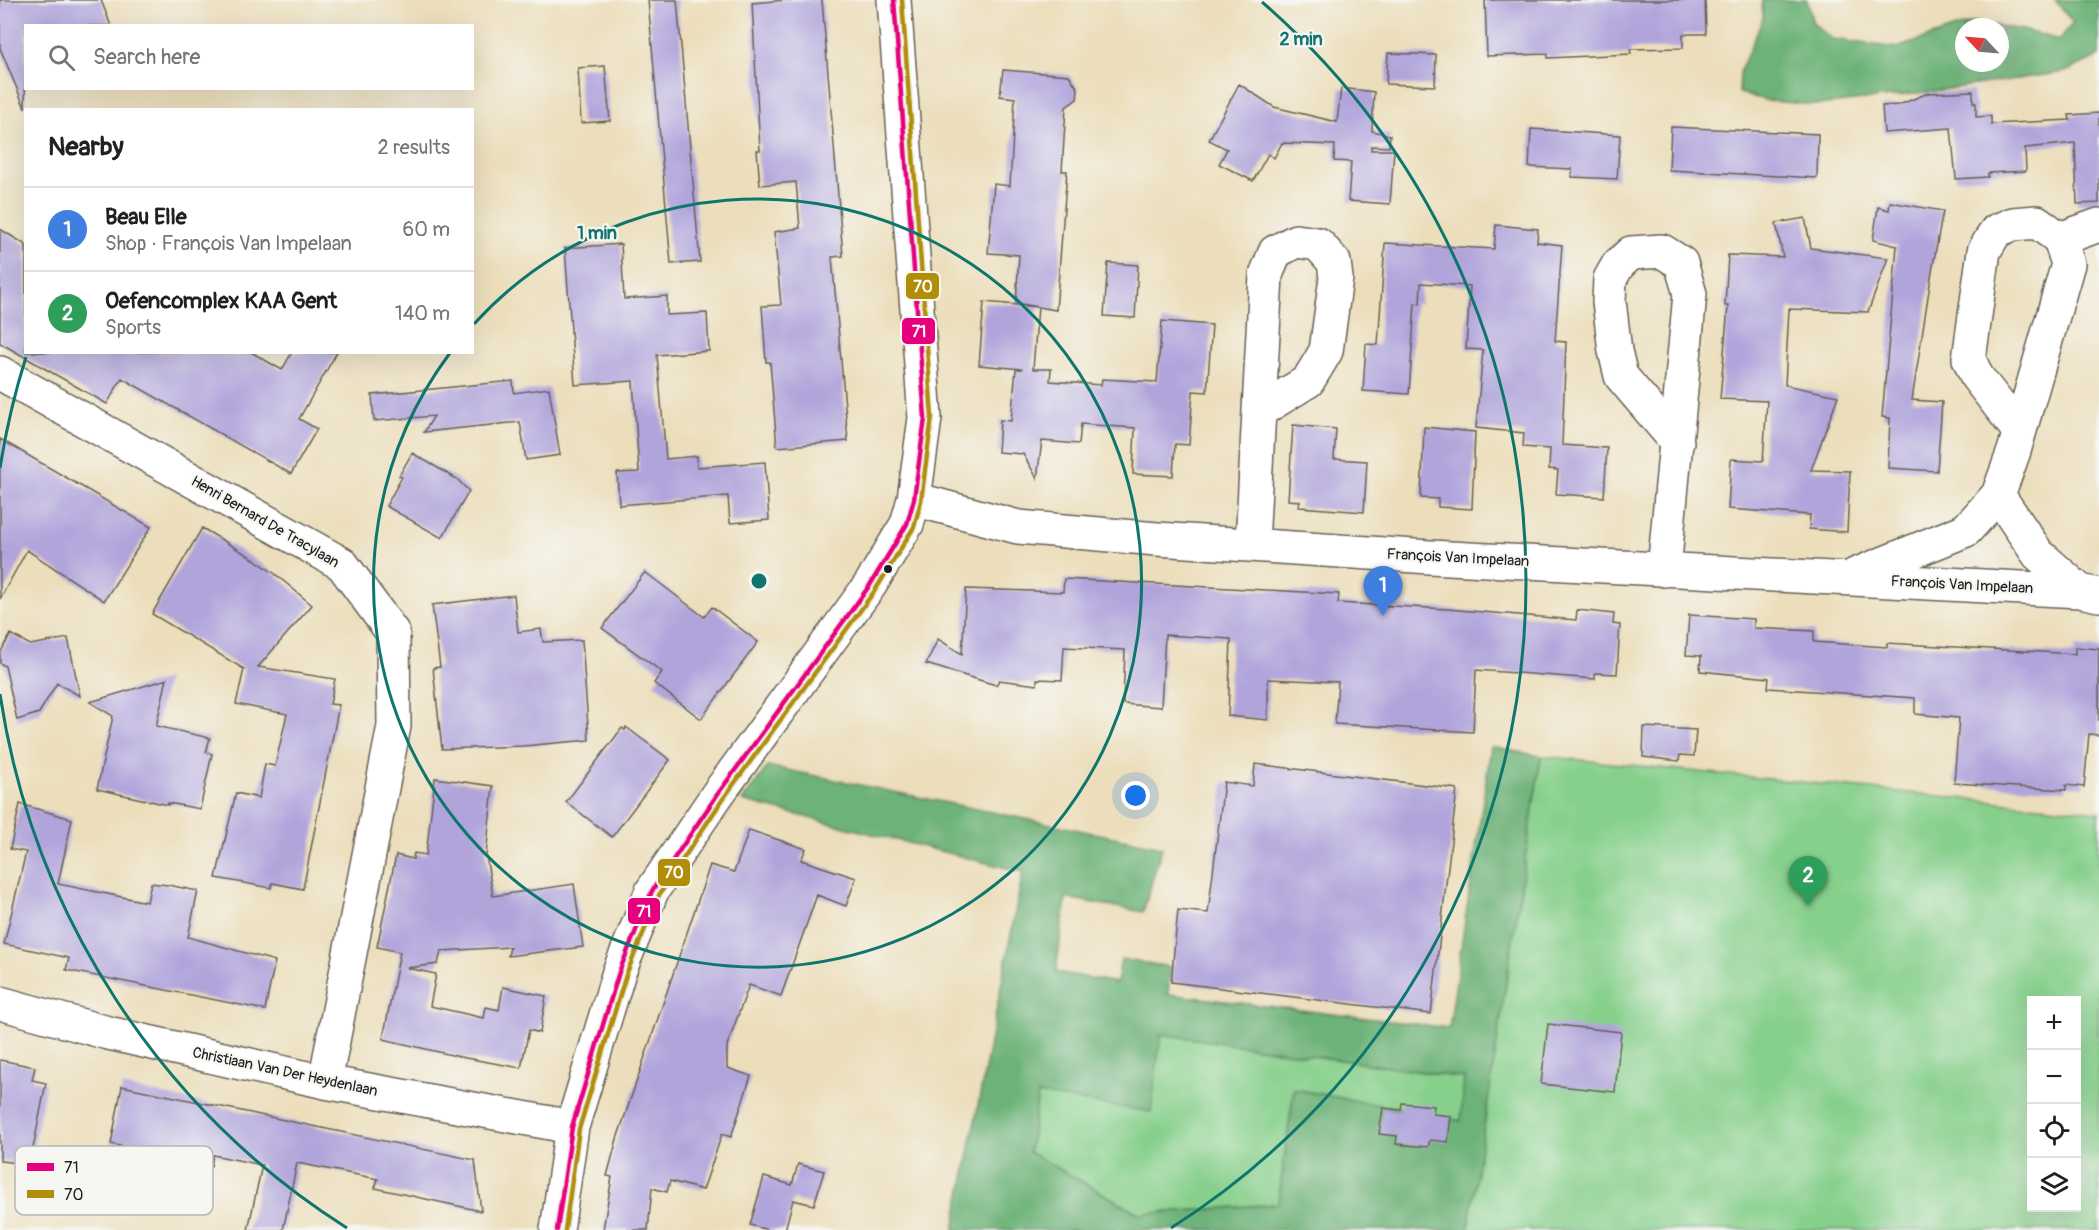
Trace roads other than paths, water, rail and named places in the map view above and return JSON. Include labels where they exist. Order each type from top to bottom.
[{"type":"street","points":[[557,1230],[572,1127],[619,972],[652,891],[717,795],[870,585],[907,524],[914,499],[925,418],[894,0]]},
{"type":"street","points":[[2019,431],[1977,377],[1969,359],[1984,251],[1996,231],[2013,224],[2037,222],[2060,239],[2099,225]]},
{"type":"street","name":"François Van Impelaan","points":[[1845,579],[1966,530],[1998,495],[2019,431],[2067,264],[2060,239]]},
{"type":"street","points":[[1664,570],[1677,442],[1690,294],[1681,262],[1662,251],[1631,253],[1618,265],[1610,279],[1609,301],[1615,351],[1621,376],[1677,442]]},
{"type":"street","name":"Henri Bernard De Tracylaan","points":[[0,374],[342,564],[393,633],[394,726],[325,1082]]},
{"type":"street","points":[[1252,545],[1261,410]]},
{"type":"street","name":"François Van Impelaan","points":[[1998,495],[2038,554],[2089,593]]},
{"type":"street","name":"François Van Impelaan","points":[[914,499],[1018,527],[1252,545],[2089,593]]},
{"type":"street","name":"Christiaan Van Der Heydenlaan","points":[[0,1003],[108,1034],[325,1082],[572,1127]]},
{"type":"place","name":"Beau Elle","points":[[1383,616]]},
{"type":"place","name":"Oefencomplex KAA Gent","points":[[1808,906]]}]
